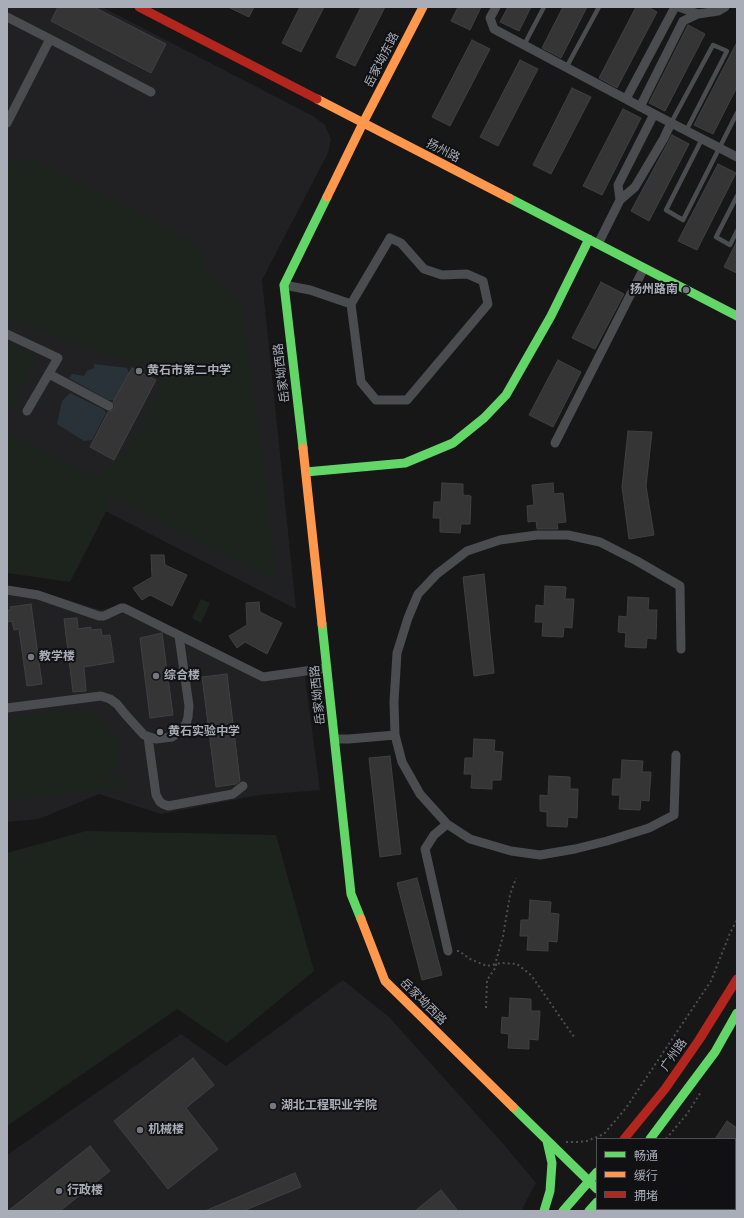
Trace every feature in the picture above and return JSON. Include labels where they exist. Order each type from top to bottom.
[{"type":"main road","name":"扬州路","points":[[139,7],[737,316]]},
{"type":"main road","name":"岳家坳东路","points":[[363,123],[421,8]]},
{"type":"main road","points":[[284,285],[363,123]]},
{"type":"main road","points":[[306,472],[405,464],[453,443],[484,418],[506,395],[551,316],[589,239]]},
{"type":"main road","name":"岳家坳西路","points":[[284,285],[306,472],[351,894],[385,981],[596,1188]]},
{"type":"main road","name":"广州路","points":[[625,1138],[665,1089],[699,1040],[737,980]]},
{"type":"main road","points":[[651,1138],[716,1052],[737,1013]]},
{"type":"main road","points":[[544,1211],[550,1191],[552,1163],[548,1141]]},
{"type":"main road","points":[[563,1211],[596,1173]]},
{"type":"main road","points":[[589,1211],[596,1203]]},
{"type":"street","points":[[496,7],[490,18],[494,29],[640,107],[737,156]]},
{"type":"street","points":[[626,99],[675,7]]},
{"type":"street","points":[[679,7],[698,14]]},
{"type":"street","points":[[640,107],[683,21],[698,14],[718,11],[725,7]]},
{"type":"street","points":[[7,17],[151,92]]},
{"type":"street","points":[[7,123],[50,40]]},
{"type":"street","points":[[620,200],[618,185],[654,114]]},
{"type":"street","points":[[598,244],[620,200],[635,187],[664,138],[671,123]]},
{"type":"street","points":[[390,238],[401,243],[424,269],[442,275],[467,274],[482,281],[488,304],[407,400],[376,400],[361,382],[351,304],[390,238]]},
{"type":"street","points":[[555,443],[644,268]]},
{"type":"street","points":[[284,285],[310,290],[351,304]]},
{"type":"street","points":[[7,334],[58,358],[27,411]]},
{"type":"street","points":[[49,374],[109,406]]},
{"type":"street","points":[[676,755],[674,815],[649,828],[575,849],[540,855],[511,851],[470,839],[447,824],[420,794],[402,762],[395,735],[394,702],[397,653],[408,618],[418,594],[437,574],[467,551],[500,540],[537,535],[568,535],[600,542],[638,561],[680,586],[681,649]]},
{"type":"street","points":[[7,590],[38,595],[99,616],[104,616],[124,608],[264,677],[327,668]]},
{"type":"street","points":[[7,708],[101,696],[110,699],[117,704],[144,735],[156,739],[172,737],[180,732],[186,724],[188,717],[188,706],[179,636]]},
{"type":"street","points":[[334,739],[395,735]]},
{"type":"street","points":[[148,737],[156,795],[163,804],[168,806],[232,794],[243,786]]},
{"type":"street","points":[[447,824],[434,835],[424,849],[448,951]]},
{"type":"lane","points":[[524,45],[544,7]]},
{"type":"lane","points":[[566,68],[599,7]]},
{"type":"lane","points":[[671,123],[713,45],[727,51],[686,131]]},
{"type":"lane","points":[[702,139],[666,210],[683,220],[737,113]]},
{"type":"lane","points":[[737,196],[716,237],[730,245],[737,231]]},
{"type":"path","points":[[486,1008],[487,980],[496,967],[510,895],[516,878]]},
{"type":"path","points":[[548,1141],[587,1141],[604,1134],[626,1108],[711,981],[730,932],[737,920]]},
{"type":"path","points":[[448,951],[459,951],[470,959],[487,966],[496,964],[517,964],[531,975],[574,1037]]},
{"type":"shaded area","name":"黄石市第二中学","points":[[7,7],[102,7],[313,116],[325,125],[331,139],[328,153],[262,280],[296,609],[7,462]]},
{"type":"shaded area","points":[[27,156],[155,220],[198,245],[210,274],[241,302],[266,485],[276,582],[113,498],[70,582],[7,573],[7,434],[99,478],[125,452],[163,380],[128,362],[87,349],[7,319],[7,165]]},
{"type":"shaded area","points":[[7,342],[37,356],[13,409],[7,407]]},
{"type":"shaded area","points":[[94,364],[127,368],[130,375],[117,400],[108,400],[69,378],[72,374],[84,376],[87,371],[94,368]]},
{"type":"shaded area","points":[[70,393],[103,409],[106,413],[92,440],[84,441],[57,424],[62,401]]},
{"type":"shaded area","name":"黄石实验中学","points":[[7,586],[36,590],[101,610],[122,605],[263,673],[304,669],[320,790],[259,795],[161,814],[99,794],[39,819],[7,822]]},
{"type":"shaded area","points":[[201,599],[210,603],[201,623],[192,618]]},
{"type":"shaded area","points":[[83,709],[103,718],[119,743],[116,771],[105,779],[125,779],[126,788],[7,800],[7,719],[13,716]]},
{"type":"shaded area","points":[[86,831],[276,835],[314,971],[227,1043],[177,1009],[7,1126],[7,853]]},
{"type":"shaded area","name":"湖北工程职业学院","points":[[343,980],[389,1017],[505,1146],[536,1183],[521,1211],[7,1211],[7,1155],[181,1034],[226,1066]]},
{"type":"building","points":[[58,7],[94,7],[166,44],[151,73],[51,21]]},
{"type":"building","points":[[228,7],[254,7],[249,17]]},
{"type":"building","points":[[300,7],[324,7],[301,52],[282,43]]},
{"type":"building","points":[[361,7],[385,7],[355,66],[336,57]]},
{"type":"building","points":[[458,7],[481,7],[470,30],[451,21]]},
{"type":"building","points":[[508,7],[531,7],[519,31],[500,22]]},
{"type":"building","points":[[563,7],[587,7],[561,58],[542,48]]},
{"type":"building","points":[[636,7],[648,7],[657,12],[617,88],[599,78]]},
{"type":"building","points":[[688,25],[705,34],[665,111],[649,103]]},
{"type":"building","points":[[472,40],[490,49],[450,126],[432,117]]},
{"type":"building","points":[[737,42],[737,87],[713,134],[694,125]]},
{"type":"building","points":[[520,60],[538,69],[498,146],[480,137]]},
{"type":"building","points":[[572,88],[591,97],[551,174],[533,165]]},
{"type":"building","points":[[623,109],[641,118],[602,195],[583,186]]},
{"type":"building","points":[[672,135],[689,144],[649,221],[631,211]]},
{"type":"building","points":[[718,164],[736,173],[697,250],[678,241]]},
{"type":"building","points":[[737,241],[737,273],[724,267]]},
{"type":"building","points":[[601,282],[624,294],[595,349],[572,338]]},
{"type":"building","points":[[558,360],[581,372],[553,427],[529,415]]},
{"type":"building","points":[[132,368],[156,380],[114,460],[90,447],[108,412],[114,409],[115,405],[113,402]]},
{"type":"building","points":[[628,431],[652,432],[646,486],[654,535],[629,539],[622,487]]},
{"type":"building","points":[[442,483],[463,484],[463,495],[471,496],[470,524],[461,524],[460,533],[440,532],[440,518],[433,518],[434,502],[441,502]]},
{"type":"building","points":[[553,483],[554,494],[563,493],[566,522],[557,523],[558,529],[537,529],[536,521],[528,522],[527,506],[534,505],[532,485]]},
{"type":"building","points":[[151,555],[164,555],[165,565],[187,575],[172,606],[150,595],[142,600],[133,588],[152,577]]},
{"type":"building","points":[[484,574],[494,673],[474,676],[463,577]]},
{"type":"building","points":[[545,586],[566,587],[565,599],[574,599],[572,628],[564,627],[563,637],[542,636],[543,622],[535,622],[536,605],[544,606]]},
{"type":"building","points":[[628,597],[649,598],[648,610],[657,610],[656,639],[647,638],[646,648],[625,647],[626,633],[618,632],[619,616],[627,617]]},
{"type":"building","points":[[259,602],[260,612],[282,623],[267,654],[245,642],[237,648],[229,636],[247,625],[246,603]]},
{"type":"building","name":"教学楼","points":[[31,604],[42,684],[27,686],[19,629],[14,630],[12,621],[7,622],[7,610],[11,610],[10,607]]},
{"type":"building","points":[[77,618],[78,629],[91,627],[91,630],[101,629],[102,636],[110,635],[114,662],[84,667],[86,691],[73,692],[64,619]]},
{"type":"building","name":"综合楼","points":[[162,633],[173,715],[150,718],[140,638]]},
{"type":"building","points":[[227,674],[240,781],[236,784],[216,787],[202,677]]},
{"type":"building","points":[[474,739],[495,740],[494,751],[503,752],[501,780],[492,780],[492,789],[471,788],[472,774],[464,774],[465,758],[473,758]]},
{"type":"building","points":[[390,756],[401,854],[380,857],[369,758]]},
{"type":"building","points":[[622,760],[643,761],[642,772],[651,772],[649,801],[641,800],[640,810],[619,809],[620,795],[612,795],[613,779],[621,779]]},
{"type":"building","points":[[549,776],[570,777],[570,789],[578,789],[577,818],[568,817],[567,827],[547,826],[547,812],[540,811],[540,795],[548,796]]},
{"type":"building","points":[[417,878],[442,975],[422,980],[397,883]]},
{"type":"building","points":[[530,900],[551,902],[550,913],[559,914],[557,942],[548,941],[548,951],[527,950],[528,936],[520,936],[521,920],[529,920]]},
{"type":"building","points":[[510,998],[531,999],[531,1011],[540,1011],[538,1040],[529,1039],[529,1049],[508,1048],[509,1034],[501,1033],[502,1017],[509,1018]]},
{"type":"building","name":"机械楼","points":[[193,1058],[214,1085],[186,1108],[218,1149],[168,1189],[114,1121]]},
{"type":"building","points":[[727,1121],[737,1128],[737,1139],[716,1138]]},
{"type":"building","name":"行政楼","points":[[90,1146],[110,1171],[60,1211],[8,1211]]},
{"type":"building","points":[[295,1173],[301,1187],[243,1211],[205,1211]]},
{"type":"building","points":[[441,1190],[458,1211],[415,1211]]},
{"type":"traffic: fast","points":[[303,448],[284,285],[327,197]]},
{"type":"traffic: fast","points":[[509,198],[737,316]]},
{"type":"traffic: fast","points":[[306,472],[405,463],[453,443],[484,418],[506,395],[551,316],[589,239]]},
{"type":"traffic: fast","points":[[322,624],[351,894],[361,919]]},
{"type":"traffic: fast","points":[[651,1138],[715,1052],[737,1013]]},
{"type":"traffic: fast","points":[[513,1107],[596,1188]]},
{"type":"traffic: fast","points":[[544,1211],[550,1191],[552,1163],[547,1141]]},
{"type":"traffic: fast","points":[[563,1211],[596,1173]]},
{"type":"traffic: fast","points":[[589,1211],[596,1203]]},
{"type":"traffic: slow","points":[[327,197],[363,123],[423,7]]},
{"type":"traffic: slow","points":[[317,99],[509,198]]},
{"type":"traffic: slow","points":[[303,448],[322,624]]},
{"type":"traffic: slow","points":[[361,919],[385,981],[513,1107]]},
{"type":"traffic: jam","points":[[139,7],[317,99]]},
{"type":"traffic: jam","points":[[625,1138],[665,1089],[699,1040],[737,979]]},
{"type":"place","name":"扬州路南","points":[[686,290]]},
{"type":"place","name":"黄石市第二中学","points":[[139,371]]},
{"type":"place","name":"教学楼","points":[[31,657]]},
{"type":"place","name":"综合楼","points":[[156,676]]},
{"type":"place","name":"黄石实验中学","points":[[160,732]]},
{"type":"place","name":"湖北工程职业学院","points":[[273,1106]]},
{"type":"place","name":"机械楼","points":[[140,1130]]},
{"type":"place","name":"行政楼","points":[[59,1191]]}]
